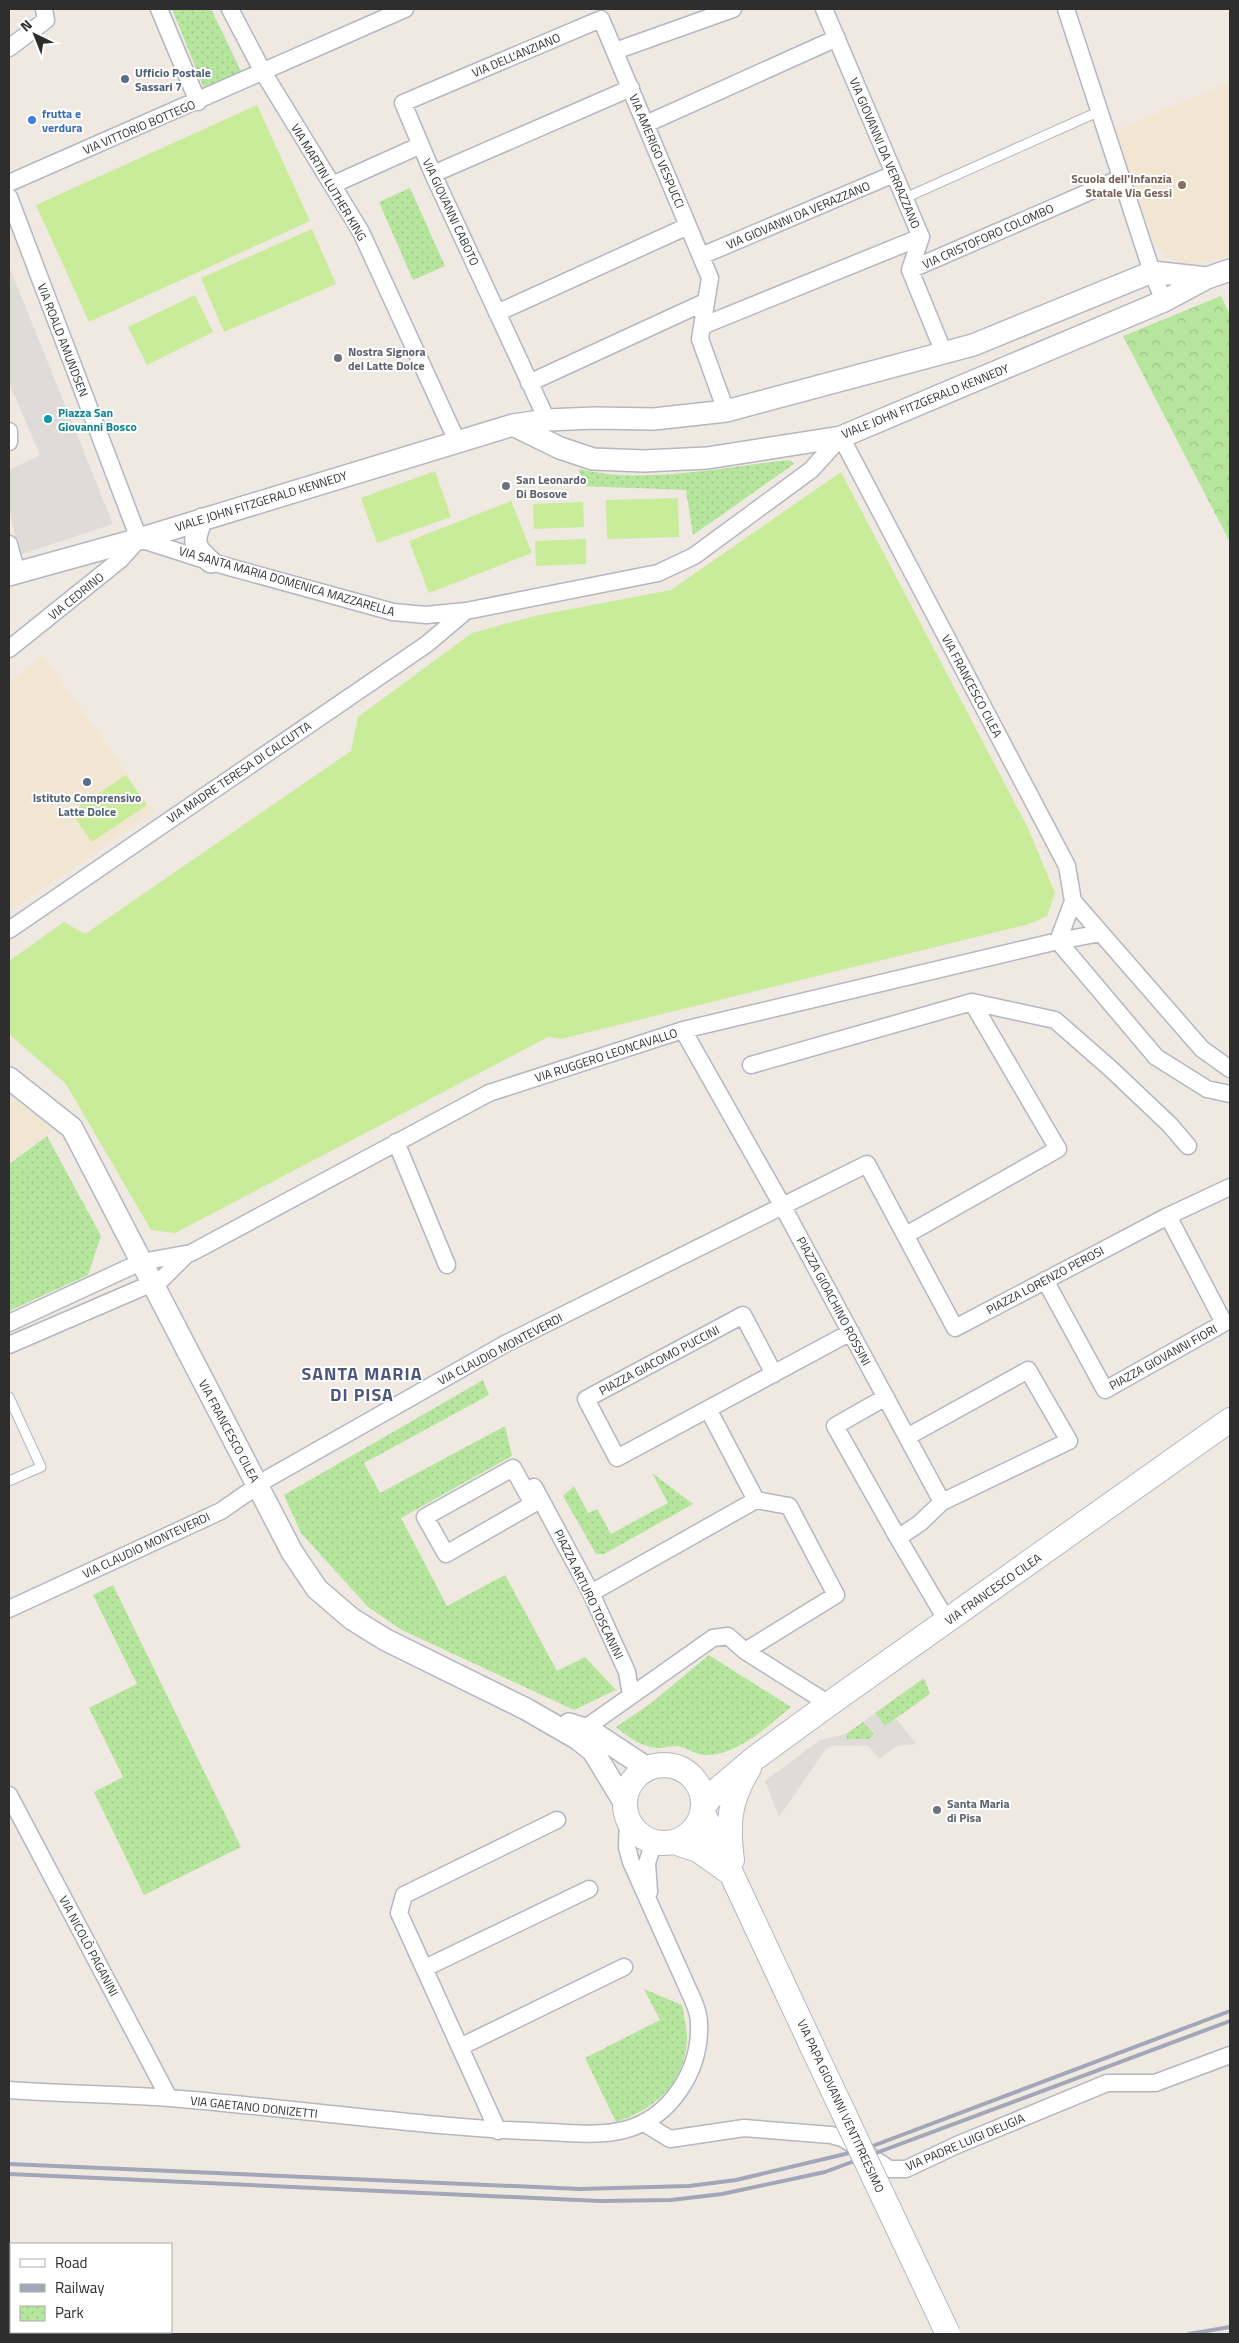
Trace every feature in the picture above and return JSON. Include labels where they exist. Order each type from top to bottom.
[{"type":"main road","name":"VIA FRANCESCO CILEA","points":[[703,1810],[716,1790],[755,1758],[1230,1420]]},
{"type":"main road","name":"VIA FRANCESCO CILEA","points":[[691,1775],[710,1774],[755,1758]]},
{"type":"main road","points":[[734,1877],[728,1829],[732,1804],[739,1784],[755,1758]]},
{"type":"main road","points":[[658,1764],[670,1765],[691,1775],[698,1784],[703,1795],[703,1810],[697,1826],[687,1836],[664,1842],[638,1834],[626,1811],[631,1782],[648,1768],[658,1764]]},
{"type":"main road","name":"VIA PAPA GIOVANNI VENTITREESIMO","points":[[703,1810],[948,2334]]},
{"type":"main road","name":"VIA PAPA GIOVANNI VENTITREESIMO","points":[[664,1842],[698,1850],[716,1861],[734,1877]]},
{"type":"street","points":[[9,48],[46,20],[44,9]]},
{"type":"street","points":[[159,9],[198,102]]},
{"type":"street","name":"VIA MARTIN LUTHER KING","points":[[230,9],[263,72],[361,232],[457,441]]},
{"type":"street","name":"VIA VITTORIO BOTTEGO","points":[[9,183],[198,102],[405,9]]},
{"type":"street","points":[[615,51],[733,9]]},
{"type":"street","name":"VIA GIOVANNI DA VERRAZZANO","points":[[824,9],[921,237],[910,270]]},
{"type":"street","points":[[1066,9],[1152,272],[1164,301]]},
{"type":"street","name":"VIA DELL'ANZIANO","points":[[421,145],[403,104],[601,19],[631,88]]},
{"type":"street","points":[[646,124],[837,38]]},
{"type":"street","name":"VIA AMERIGO VESPUCCI","points":[[433,174],[631,88],[710,278],[700,339],[726,411]]},
{"type":"street","name":"VIA GIOVANNI CABOTO","points":[[332,185],[421,145],[547,420]]},
{"type":"street","name":"VIA GIOVANNI DA VERAZZANO","points":[[701,256],[894,174]]},
{"type":"street","name":"VIA CRISTOFORO COLOMBO","points":[[910,270],[1121,178]]},
{"type":"street","name":"VIA ROALD AMUNDSEN","points":[[9,197],[139,539]]},
{"type":"street","points":[[497,313],[688,226]]},
{"type":"street","points":[[702,326],[921,237]]},
{"type":"street","points":[[910,270],[944,353]]},
{"type":"street","name":"VIALE JOHN FITZGERALD KENNEDY","points":[[513,425],[560,448],[593,459],[644,461],[707,458],[841,437],[1164,301],[1207,278],[1230,270]]},
{"type":"street","name":"VIALE JOHN FITZGERALD KENNEDY","points":[[13,574],[139,539],[513,425],[547,420],[595,418],[654,419],[726,411],[973,345],[1152,272],[1207,278]]},
{"type":"street","points":[[529,383],[705,302]]},
{"type":"street","points":[[593,459],[581,447],[578,439],[579,431],[584,424],[595,418]]},
{"type":"street","points":[[547,420],[560,448]]},
{"type":"street","points":[[9,432],[9,442]]},
{"type":"street","name":"VIA SANTA MARIA DOMENICA MAZZARELLA","points":[[139,539],[211,562],[393,612],[426,615],[466,611],[658,573],[676,565],[694,556],[810,470],[841,437]]},
{"type":"street","name":"VIA FRANCESCO CILEA","points":[[841,437],[1067,866],[1073,901]]},
{"type":"street","points":[[202,519],[195,536],[195,544],[199,552],[211,562]]},
{"type":"street","name":"VIA CEDRINO","points":[[10,643],[121,559],[139,539]]},
{"type":"street","points":[[9,544],[13,574]]},
{"type":"street","name":"VIA MADRE TERESA DI CALCUTTA","points":[[9,930],[426,644],[466,611]]},
{"type":"street","points":[[1058,940],[1073,901],[1202,1048],[1230,1069]]},
{"type":"street","points":[[1058,940],[1101,933]]},
{"type":"street","points":[[1058,940],[1156,1057],[1207,1089],[1230,1094]]},
{"type":"street","name":"VIA RUGGERO LEONCAVALLO","points":[[157,1282],[186,1255],[490,1093],[683,1030],[1058,940]]},
{"type":"street","points":[[751,1065],[972,1002],[1055,1020],[1111,1069],[1170,1125],[1188,1146]]},
{"type":"street","points":[[906,1235],[1058,1149],[972,1002]]},
{"type":"street","points":[[683,1030],[782,1205]]},
{"type":"street","name":"VIA FRANCESCO CILEA","points":[[9,1078],[72,1128],[141,1262],[157,1282],[292,1552],[317,1588],[352,1619],[386,1640],[526,1709],[578,1739],[592,1750],[626,1811]]},
{"type":"street","points":[[396,1142],[447,1265]]},
{"type":"street","name":"PIAZZA LORENZO PEROSI","points":[[782,1205],[867,1164],[955,1328],[1168,1216],[1230,1187]]},
{"type":"street","name":"PIAZZA GIOACHINO ROSSINI","points":[[782,1205],[942,1502]]},
{"type":"street","name":"VIA CLAUDIO MONTEVERDI","points":[[9,1609],[220,1511],[257,1484],[505,1344],[782,1205]]},
{"type":"street","name":"PIAZZA GIOVANNI FIORI","points":[[1045,1280],[1105,1390],[1224,1323],[1168,1216]]},
{"type":"street","name":"VIA RUGGERO LEONCAVALLO","points":[[9,1324],[141,1262],[186,1255]]},
{"type":"street","points":[[9,1345],[157,1282]]},
{"type":"street","name":"PIAZZA GIACOMO PUCCINI","points":[[774,1374],[743,1315],[586,1399],[617,1458],[774,1374],[850,1332]]},
{"type":"street","points":[[898,1538],[920,1523],[942,1502],[1069,1441],[1028,1370],[907,1437]]},
{"type":"street","points":[[886,1397],[835,1426],[947,1621]]},
{"type":"street","points":[[708,1409],[756,1500]]},
{"type":"street","name":"PIAZZA ARTURO TOSCANINI","points":[[513,1468],[522,1484],[534,1504],[446,1554],[425,1517],[513,1468]]},
{"type":"street","name":"PIAZZA ARTURO TOSCANINI","points":[[522,1484],[530,1480],[591,1593],[627,1672],[631,1695]]},
{"type":"street","points":[[591,1593],[756,1500],[789,1506],[836,1595],[744,1651]]},
{"type":"street","points":[[584,1729],[713,1638],[728,1636],[744,1651],[829,1704]]},
{"type":"street","name":"VIA FRANCESCO CILEA","points":[[526,1709],[591,1731],[648,1768]]},
{"type":"street","name":"VIA NICOLÒ PAGANINI","points":[[9,1795],[169,2098]]},
{"type":"street","name":"VIA GAETANO DONIZETTI","points":[[9,2090],[169,2098],[498,2131],[594,2134],[623,2130],[644,2123],[668,2104],[687,2078],[695,2060],[699,2042],[699,2020],[691,1994],[631,1862],[627,1847],[626,1811]]},
{"type":"street","points":[[498,2131],[399,1913],[404,1895],[557,1820]]},
{"type":"street","name":"VIA GAETANO DONIZETTI","points":[[649,1901],[647,1863],[664,1842]]},
{"type":"street","points":[[425,1968],[589,1889]]},
{"type":"street","points":[[460,2047],[624,1967]]},
{"type":"street","name":"VIA PADRE LUIGI DELIGIA","points":[[644,2123],[670,2139],[744,2128],[831,2135],[842,2138],[890,2170],[899,2170],[906,2169],[957,2145],[1106,2083],[1155,2083],[1230,2055]]},
{"type":"lane","points":[[905,198],[1100,111]]},
{"type":"lane","points":[[9,1397],[41,1467],[9,1480]]},
{"type":"shaded area","name":"Scuola dell'Infanzia Statale Via Gessi","points":[[1230,82],[1230,258],[1182,265],[1165,255],[1153,239],[1115,131]]},
{"type":"shaded area","name":"Piazza San Giovanni Bosco","points":[[9,266],[113,524],[19,555],[9,508],[9,470],[40,455],[9,383]]},
{"type":"shaded area","points":[[43,656],[154,812],[9,912],[9,682]]},
{"type":"shaded area","points":[[9,1095],[54,1129],[9,1163]]},
{"type":"shaded area","points":[[875,1713],[885,1726],[896,1718],[916,1744],[897,1746],[879,1759],[869,1746],[835,1745],[826,1749],[779,1817],[765,1781],[820,1740],[846,1734],[847,1739],[870,1739],[874,1734],[863,1722]]},
{"type":"green space","points":[[172,9],[211,9],[241,71],[204,88]]},
{"type":"green space","points":[[257,105],[310,221],[89,322],[36,205]]},
{"type":"green space","points":[[410,188],[445,266],[413,280],[379,202]]},
{"type":"green space","points":[[312,229],[336,284],[224,332],[201,278]]},
{"type":"green space","points":[[195,295],[213,332],[147,365],[128,327]]},
{"type":"green space","points":[[1221,296],[1230,315],[1230,542],[1123,336]]},
{"type":"green space","points":[[790,460],[794,464],[693,535],[686,490],[581,486],[579,469],[630,475],[657,475]]},
{"type":"green space","points":[[435,471],[451,517],[377,543],[361,498]]},
{"type":"green space","points":[[841,472],[1028,828],[1055,893],[1047,916],[1029,924],[561,1039],[548,1037],[175,1233],[151,1230],[66,1084],[9,1034],[9,961],[64,922],[85,934],[351,751],[358,717],[472,633],[534,616],[671,590]]},
{"type":"green space","points":[[678,498],[679,537],[607,539],[606,500]]},
{"type":"green space","points":[[511,501],[532,553],[429,593],[409,541]]},
{"type":"green space","points":[[583,502],[584,527],[534,529],[533,504]]},
{"type":"green space","points":[[586,539],[586,564],[536,566],[535,541]]},
{"type":"green space","points":[[126,775],[147,805],[92,842],[71,812]]},
{"type":"green space","points":[[47,1136],[101,1236],[88,1275],[9,1311],[9,1164]]},
{"type":"green space","points":[[483,1380],[489,1395],[364,1463],[380,1493],[505,1426],[512,1456],[401,1518],[447,1606],[505,1575],[557,1671],[585,1657],[616,1690],[574,1710],[402,1630],[368,1607],[301,1533],[284,1495]]},
{"type":"green space","points":[[652,1473],[693,1504],[604,1554],[596,1554],[563,1496],[574,1486],[588,1513],[597,1509],[611,1534],[668,1503]]},
{"type":"green space","points":[[113,1585],[241,1847],[144,1895],[94,1792],[123,1777],[89,1708],[137,1684],[93,1595]]},
{"type":"green space","points":[[709,1655],[791,1707],[762,1731],[740,1745],[729,1751],[717,1754],[701,1755],[680,1746],[648,1747],[616,1727],[650,1704]]},
{"type":"green space","points":[[924,1678],[930,1694],[885,1726],[875,1713]]},
{"type":"green space","points":[[863,1722],[874,1734],[870,1739],[847,1739],[846,1734]]},
{"type":"green space","points":[[644,1989],[682,2005],[687,2036],[685,2055],[674,2082],[665,2093],[643,2110],[616,2122],[585,2058],[660,2020]]},
{"type":"railway","points":[[9,2164],[580,2189],[689,2186],[736,2180],[862,2150],[1230,2011]]},
{"type":"railway","points":[[9,2174],[600,2201],[671,2200],[722,2194],[825,2172],[1230,2021]]},
{"type":"railway","points":[[1189,2334],[1230,2327]]},
{"type":"place","name":"Ufficio Postale Sassari 7","points":[[125,79]]},
{"type":"place","name":"frutta e verdura","points":[[32,120]]},
{"type":"place","name":"Scuola dell'Infanzia Statale Via Gessi","points":[[1182,185]]},
{"type":"place","name":"Nostra Signora del Latte Dolce","points":[[338,358]]},
{"type":"place","name":"Piazza San Giovanni Bosco","points":[[48,419]]},
{"type":"place","name":"San Leonardo Di Bosove","points":[[506,486]]},
{"type":"place","name":"Istituto Comprensivo Latte Dolce","points":[[87,782]]},
{"type":"place","name":"Santa Maria di Pisa","points":[[937,1810]]},
{"type":"district","name":"SANTA MARIA DI PISA","points":[[362,1384]]}]
